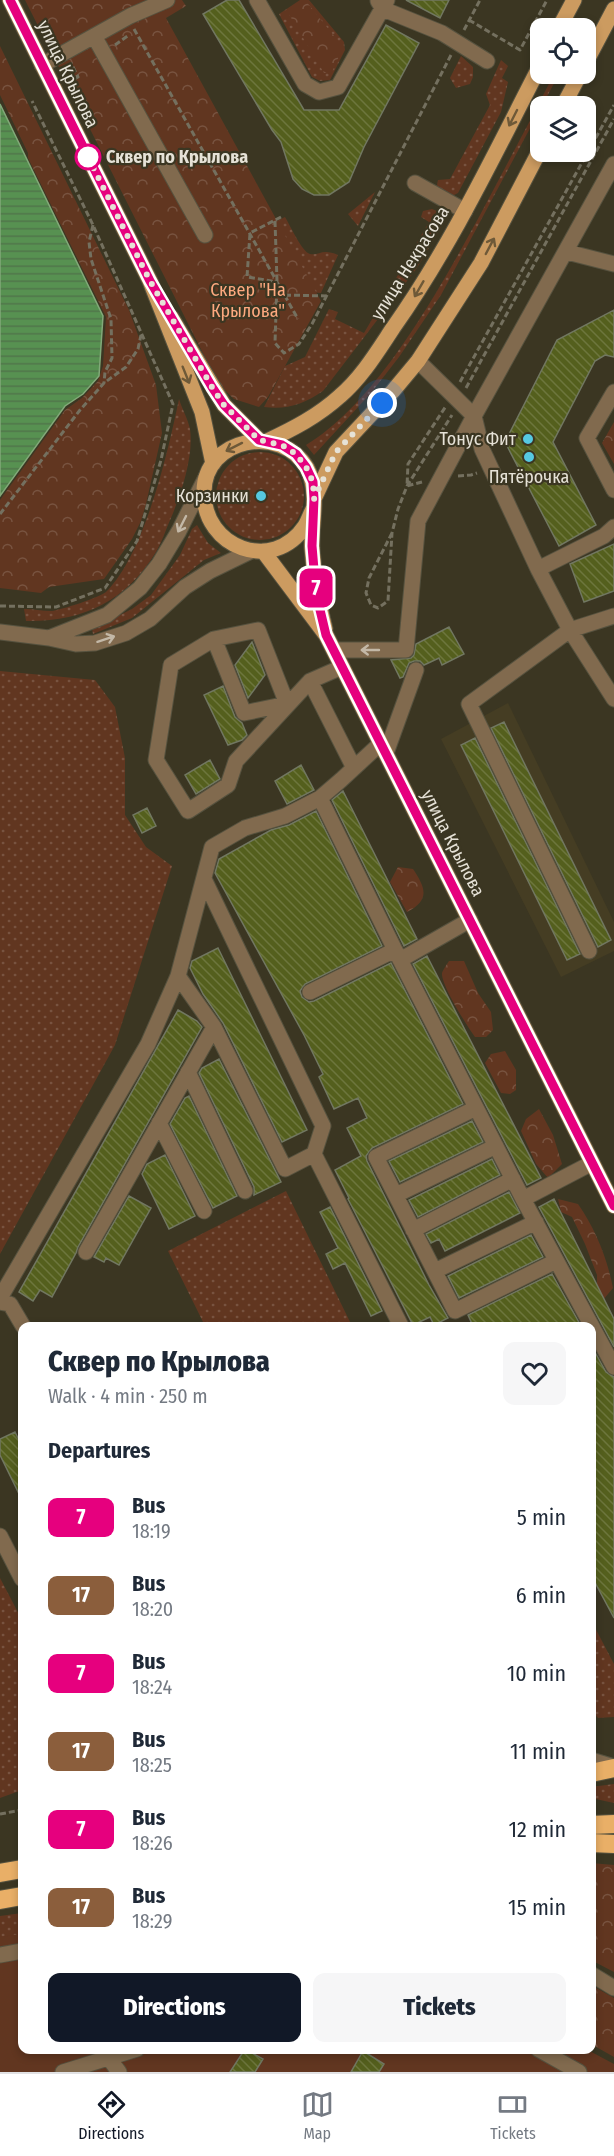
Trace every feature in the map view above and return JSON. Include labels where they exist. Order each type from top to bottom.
[{"type":"highway","points":[[596,1772],[614,1768]]},
{"type":"highway","points":[[596,1825],[614,1824]]},
{"type":"highway","points":[[596,1843],[614,1844]]},
{"type":"highway","points":[[0,1873],[18,1870]]},
{"type":"highway","points":[[0,1900],[18,1897]]},
{"type":"main road","name":"улица Крылова","points":[[10,0],[150,281],[202,412],[211,468],[203,489],[204,506],[210,522],[220,536],[234,546],[257,551],[326,635],[592,1163]]},
{"type":"main road","points":[[565,18],[574,0]]},
{"type":"main road","points":[[596,43],[614,9]]},
{"type":"main road","name":"улица Некрасова","points":[[263,440],[295,428],[318,414],[361,375],[412,301],[465,211],[531,84]]},
{"type":"main road","points":[[257,551],[280,547],[294,538],[306,525],[336,452],[418,361],[481,263],[534,162]]},
{"type":"main road","points":[[150,281],[224,405],[263,440]]},
{"type":"main road","points":[[211,468],[225,451],[241,443],[263,440],[282,445],[296,454],[306,467],[313,482],[312,546],[316,593],[326,635]]},
{"type":"main road","points":[[592,1163],[614,1200]]},
{"type":"main road","points":[[592,1163],[614,1206]]},
{"type":"street","points":[[42,65],[130,16],[167,0]]},
{"type":"street","points":[[257,0],[305,84],[319,92],[338,87],[382,3],[442,33],[487,61]]},
{"type":"street","points":[[94,36],[205,236]]},
{"type":"street","points":[[334,650],[406,650],[418,521],[614,164]]},
{"type":"street","points":[[415,183],[465,211]]},
{"type":"street","points":[[567,252],[614,264]]},
{"type":"street","points":[[418,361],[474,416],[482,449],[538,569],[570,630],[614,699]]},
{"type":"street","points":[[614,392],[587,438],[614,490]]},
{"type":"street","points":[[49,638],[107,615],[140,588],[159,564],[179,531],[211,468]]},
{"type":"street","points":[[538,569],[604,536],[614,527]]},
{"type":"street","points":[[0,632],[76,644],[95,643],[126,633],[150,619],[185,587],[210,571],[257,551]]},
{"type":"street","points":[[590,951],[469,705],[570,630],[614,616]]},
{"type":"street","points":[[287,704],[258,630],[214,639],[171,665],[156,760],[188,811],[228,785],[236,761],[310,681],[342,667]]},
{"type":"street","points":[[214,639],[243,713],[287,704]]},
{"type":"street","points":[[0,1298],[148,1044],[178,976],[212,847],[244,828],[285,816],[320,798],[354,768],[383,748],[416,670]]},
{"type":"street","points":[[310,681],[354,768]]},
{"type":"street","points":[[320,798],[476,1108],[589,1322]]},
{"type":"street","points":[[204,879],[323,1126],[314,1154],[399,1322]]},
{"type":"street","points":[[310,992],[398,955],[470,920]]},
{"type":"street","points":[[178,976],[214,1028],[285,1169],[314,1154]]},
{"type":"street","points":[[86,1252],[214,1028]]},
{"type":"street","points":[[188,1072],[245,1191]]},
{"type":"street","points":[[476,1108],[376,1157],[455,1311],[556,1261]]},
{"type":"street","points":[[159,1123],[204,1211]]},
{"type":"street","points":[[396,1195],[496,1146]]},
{"type":"street","points":[[523,1199],[592,1163]]},
{"type":"street","points":[[414,1230],[513,1179]]},
{"type":"street","points":[[435,1271],[536,1222]]},
{"type":"street","points":[[0,1302],[10,1304],[21,1322]]},
{"type":"street","points":[[596,1334],[614,1367]]},
{"type":"street","points":[[0,1536],[18,1571]]},
{"type":"street","points":[[596,1762],[614,1768]]},
{"type":"street","points":[[0,1955],[18,1952]]},
{"type":"street","points":[[596,1977],[614,1988]]},
{"type":"street","points":[[63,2072],[118,2054]]},
{"type":"street","points":[[547,2054],[579,2072]]},
{"type":"street","points":[[108,2057],[119,2072]]},
{"type":"path","points":[[274,220],[278,282],[275,344],[284,353],[299,344],[327,296],[480,0]]},
{"type":"path","points":[[469,20],[520,50],[548,0]]},
{"type":"path","points":[[130,16],[135,31],[298,319]]},
{"type":"path","points":[[0,606],[56,607],[105,588],[137,541],[161,460],[173,404],[93,225],[32,101]]},
{"type":"path","points":[[392,533],[388,601],[378,608],[371,605],[366,593],[369,578],[392,533],[406,486],[408,464],[436,418],[456,399],[614,105]]},
{"type":"path","points":[[406,486],[614,119]]},
{"type":"path","points":[[250,233],[281,217]]},
{"type":"path","points":[[93,225],[89,242],[91,259],[111,319],[112,358],[105,372],[104,383]]},
{"type":"path","points":[[250,233],[247,277],[278,282]]},
{"type":"path","points":[[285,295],[327,296]]},
{"type":"path","points":[[0,514],[52,443],[104,383],[126,367],[138,349],[141,333]]},
{"type":"path","points":[[442,476],[471,475],[490,467]]},
{"type":"path","points":[[0,1814],[18,1811]]},
{"type":"shaded area","points":[[0,104],[103,316],[99,376],[83,394],[65,406],[0,496]]},
{"type":"shaded area","points":[[508,703],[614,922],[614,951],[561,977],[441,739]]},
{"type":"green space","name":"Сквер \"На Крылова\"","points":[[25,0],[182,0],[186,6],[166,18],[321,301],[268,397],[259,407],[234,399],[219,385]]},
{"type":"green space","points":[[300,0],[309,0],[344,42],[345,50],[330,80],[320,81],[312,77],[279,14]]},
{"type":"green space","points":[[303,0],[343,47],[332,72],[324,73],[287,11]]},
{"type":"green space","points":[[0,46],[129,310],[156,385],[162,433],[141,521],[132,539],[104,579],[49,587],[41,593],[0,588],[0,500],[65,410],[82,398],[98,381],[103,366],[106,317],[28,158],[28,153],[0,95]]},
{"type":"green space","points":[[461,56],[473,67],[473,77],[470,84],[456,88],[450,78]]},
{"type":"green space","points":[[501,60],[508,66],[502,78],[508,82],[501,112],[458,193],[448,198],[439,191],[438,180],[450,179],[490,105],[486,94]]},
{"type":"green space","points":[[549,84],[554,84],[547,96],[542,96]]},
{"type":"green space","points":[[530,120],[530,128],[441,295],[399,357],[371,393],[314,455],[306,445],[333,426],[382,373],[426,309],[480,215]]},
{"type":"green space","points":[[375,192],[358,226],[348,214]]},
{"type":"green space","points":[[432,209],[439,212],[442,220],[441,227],[417,268],[323,391],[295,405],[280,408],[264,407],[285,366],[305,357],[329,309],[338,312],[335,319],[364,333],[429,222],[421,217],[423,211]]},
{"type":"green space","points":[[285,217],[307,252],[313,254],[328,252],[338,255],[321,293],[291,291],[277,266],[277,221]]},
{"type":"green space","points":[[179,399],[190,429],[190,451],[179,498],[156,552],[131,584],[117,596],[101,605],[66,618],[26,621],[24,609],[52,611],[90,600],[104,594],[121,574],[144,527],[153,500]]},
{"type":"green space","points":[[614,422],[614,464],[602,443]]},
{"type":"green space","points":[[260,452],[277,456],[291,465],[300,479],[304,496],[300,513],[291,527],[277,536],[260,540],[243,536],[229,527],[220,513],[216,496],[220,479],[229,465],[243,456]]},
{"type":"green space","points":[[197,525],[208,543],[221,553],[204,560],[132,618],[93,634],[92,629],[132,609],[151,595],[180,555],[192,529]]},
{"type":"green space","points":[[0,671],[95,680],[115,707],[125,758],[125,815],[146,847],[172,866],[115,1045],[0,1254]]},
{"type":"green space","points":[[398,867],[413,869],[423,887],[424,893],[420,903],[407,912],[390,882]]},
{"type":"green space","points":[[449,961],[464,961],[478,993],[491,1012],[493,1030],[486,1037],[475,1037],[450,996],[442,973]]},
{"type":"green space","points":[[505,1051],[516,1070],[516,1090],[510,1094],[501,1093],[485,1063],[491,1054]]},
{"type":"green space","points":[[539,1109],[553,1135],[562,1164],[548,1178],[536,1164],[521,1131],[526,1119]]},
{"type":"green space","points":[[286,1191],[350,1322],[203,1322],[168,1251]]},
{"type":"green space","points":[[558,1199],[578,1204],[595,1234],[608,1266],[613,1288],[603,1300],[597,1288],[597,1275],[585,1244],[572,1217],[561,1212]]},
{"type":"green space","points":[[0,1578],[18,1612],[18,1791],[0,1798]]},
{"type":"green space","points":[[596,1630],[614,1664],[614,1717],[598,1718],[596,1716]]},
{"type":"green space","points":[[614,1784],[614,1803],[596,1799],[596,1786]]},
{"type":"green space","points":[[596,1863],[614,1865],[614,1972],[596,1963]]},
{"type":"green space","points":[[18,1914],[18,1941],[0,1944],[0,1916]]},
{"type":"green space","points":[[18,1935],[18,2054],[595,2054],[614,2064],[614,2072],[0,2072],[0,1937]]},
{"type":"green space","points":[[596,1988],[614,1998],[614,2057],[596,2047]]},
{"type":"building","points":[[227,0],[239,0],[304,110],[339,110],[386,25],[419,43],[364,147],[349,182],[329,195],[314,195],[302,189],[293,179],[281,142],[203,14]]},
{"type":"building","points":[[406,0],[449,0],[440,18]]},
{"type":"building","points":[[614,310],[614,357],[605,355],[595,361],[553,442],[596,525],[559,546],[505,442],[557,340]]},
{"type":"building","points":[[614,544],[614,591],[584,602],[570,564]]},
{"type":"building","points":[[449,627],[464,654],[442,665],[439,658],[424,665],[420,661],[414,661],[409,663],[403,677],[400,678],[391,660],[411,658],[414,655],[416,644]]},
{"type":"building","points":[[252,642],[265,675],[248,698],[235,665]]},
{"type":"building","points":[[223,686],[235,717],[242,723],[247,735],[242,740],[228,745],[204,695]]},
{"type":"building","points":[[504,722],[611,940],[598,947],[491,728]]},
{"type":"building","points":[[475,738],[580,954],[567,960],[461,745]]},
{"type":"building","points":[[210,760],[220,779],[196,794],[185,775]]},
{"type":"building","points":[[301,765],[314,790],[287,804],[275,781]]},
{"type":"building","points":[[343,791],[417,939],[404,946],[332,800]]},
{"type":"building","points":[[147,808],[156,826],[142,833],[133,815]]},
{"type":"building","points":[[316,811],[382,946],[305,984],[300,991],[302,997],[309,1002],[314,1001],[391,963],[463,1104],[372,1148],[366,1156],[429,1285],[448,1318],[440,1322],[432,1322],[430,1317],[419,1322],[411,1322],[348,1199],[335,1170],[361,1156],[347,1128],[367,1118],[358,1098],[334,1109],[319,1077],[323,1074],[304,1035],[215,873],[219,859],[271,830],[289,825]]},
{"type":"building","points":[[218,948],[307,1130],[282,1142],[223,1023],[203,994],[190,968],[192,961]]},
{"type":"building","points":[[427,956],[541,1178],[527,1185],[413,964]]},
{"type":"building","points":[[178,1010],[197,1021],[202,1027],[52,1297],[40,1290],[33,1301],[19,1292]]},
{"type":"building","points":[[219,1059],[281,1182],[254,1195],[254,1187],[199,1073],[202,1068]]},
{"type":"building","points":[[189,1096],[237,1196],[213,1208],[170,1124],[185,1098]]},
{"type":"building","points":[[472,1121],[483,1142],[400,1182],[389,1161]]},
{"type":"building","points":[[165,1155],[195,1216],[169,1229],[142,1174],[147,1164]]},
{"type":"building","points":[[492,1159],[500,1175],[418,1217],[409,1200]]},
{"type":"building","points":[[509,1192],[520,1213],[445,1251],[439,1239],[431,1243],[426,1234]]},
{"type":"building","points":[[129,1196],[151,1208],[119,1265],[106,1258],[104,1262],[94,1257]]},
{"type":"building","points":[[554,1199],[614,1319],[614,1347],[539,1207]]},
{"type":"building","points":[[330,1207],[382,1311],[371,1316],[345,1263],[333,1269],[326,1254],[338,1248],[320,1212]]},
{"type":"building","points":[[531,1235],[543,1257],[459,1298],[448,1276]]},
{"type":"building","points":[[552,1274],[579,1322],[471,1322],[468,1315]]},
{"type":"building","points":[[596,1354],[606,1372],[614,1377],[614,1618],[596,1584]]},
{"type":"building","points":[[15,1432],[18,1438],[18,1492],[0,1455],[0,1439]]},
{"type":"building","points":[[242,2054],[254,2054],[263,2059],[255,2072],[230,2072]]},
{"type":"building","points":[[361,2054],[368,2054],[384,2064],[379,2072],[351,2072]]},
{"type":"bus line","name":"7","points":[[10,0],[150,281],[212,387],[224,405],[259,440],[282,445],[296,454],[306,467],[313,482],[312,546],[316,593],[326,635],[614,1206]]},
{"type":"place","name":"Сквер по Крылова","points":[[88,157]]},
{"type":"place","name":"Тонус Фит","points":[[528,439]]},
{"type":"place","name":"Пятёрочка","points":[[529,457]]},
{"type":"place","name":"Корзинки","points":[[261,496]]},
{"type":"route","points":[[88,157],[86,153],[150,281],[212,387],[224,405],[259,440],[282,445],[296,454],[306,467],[313,482],[314,499],[336,452],[382,403]]}]
